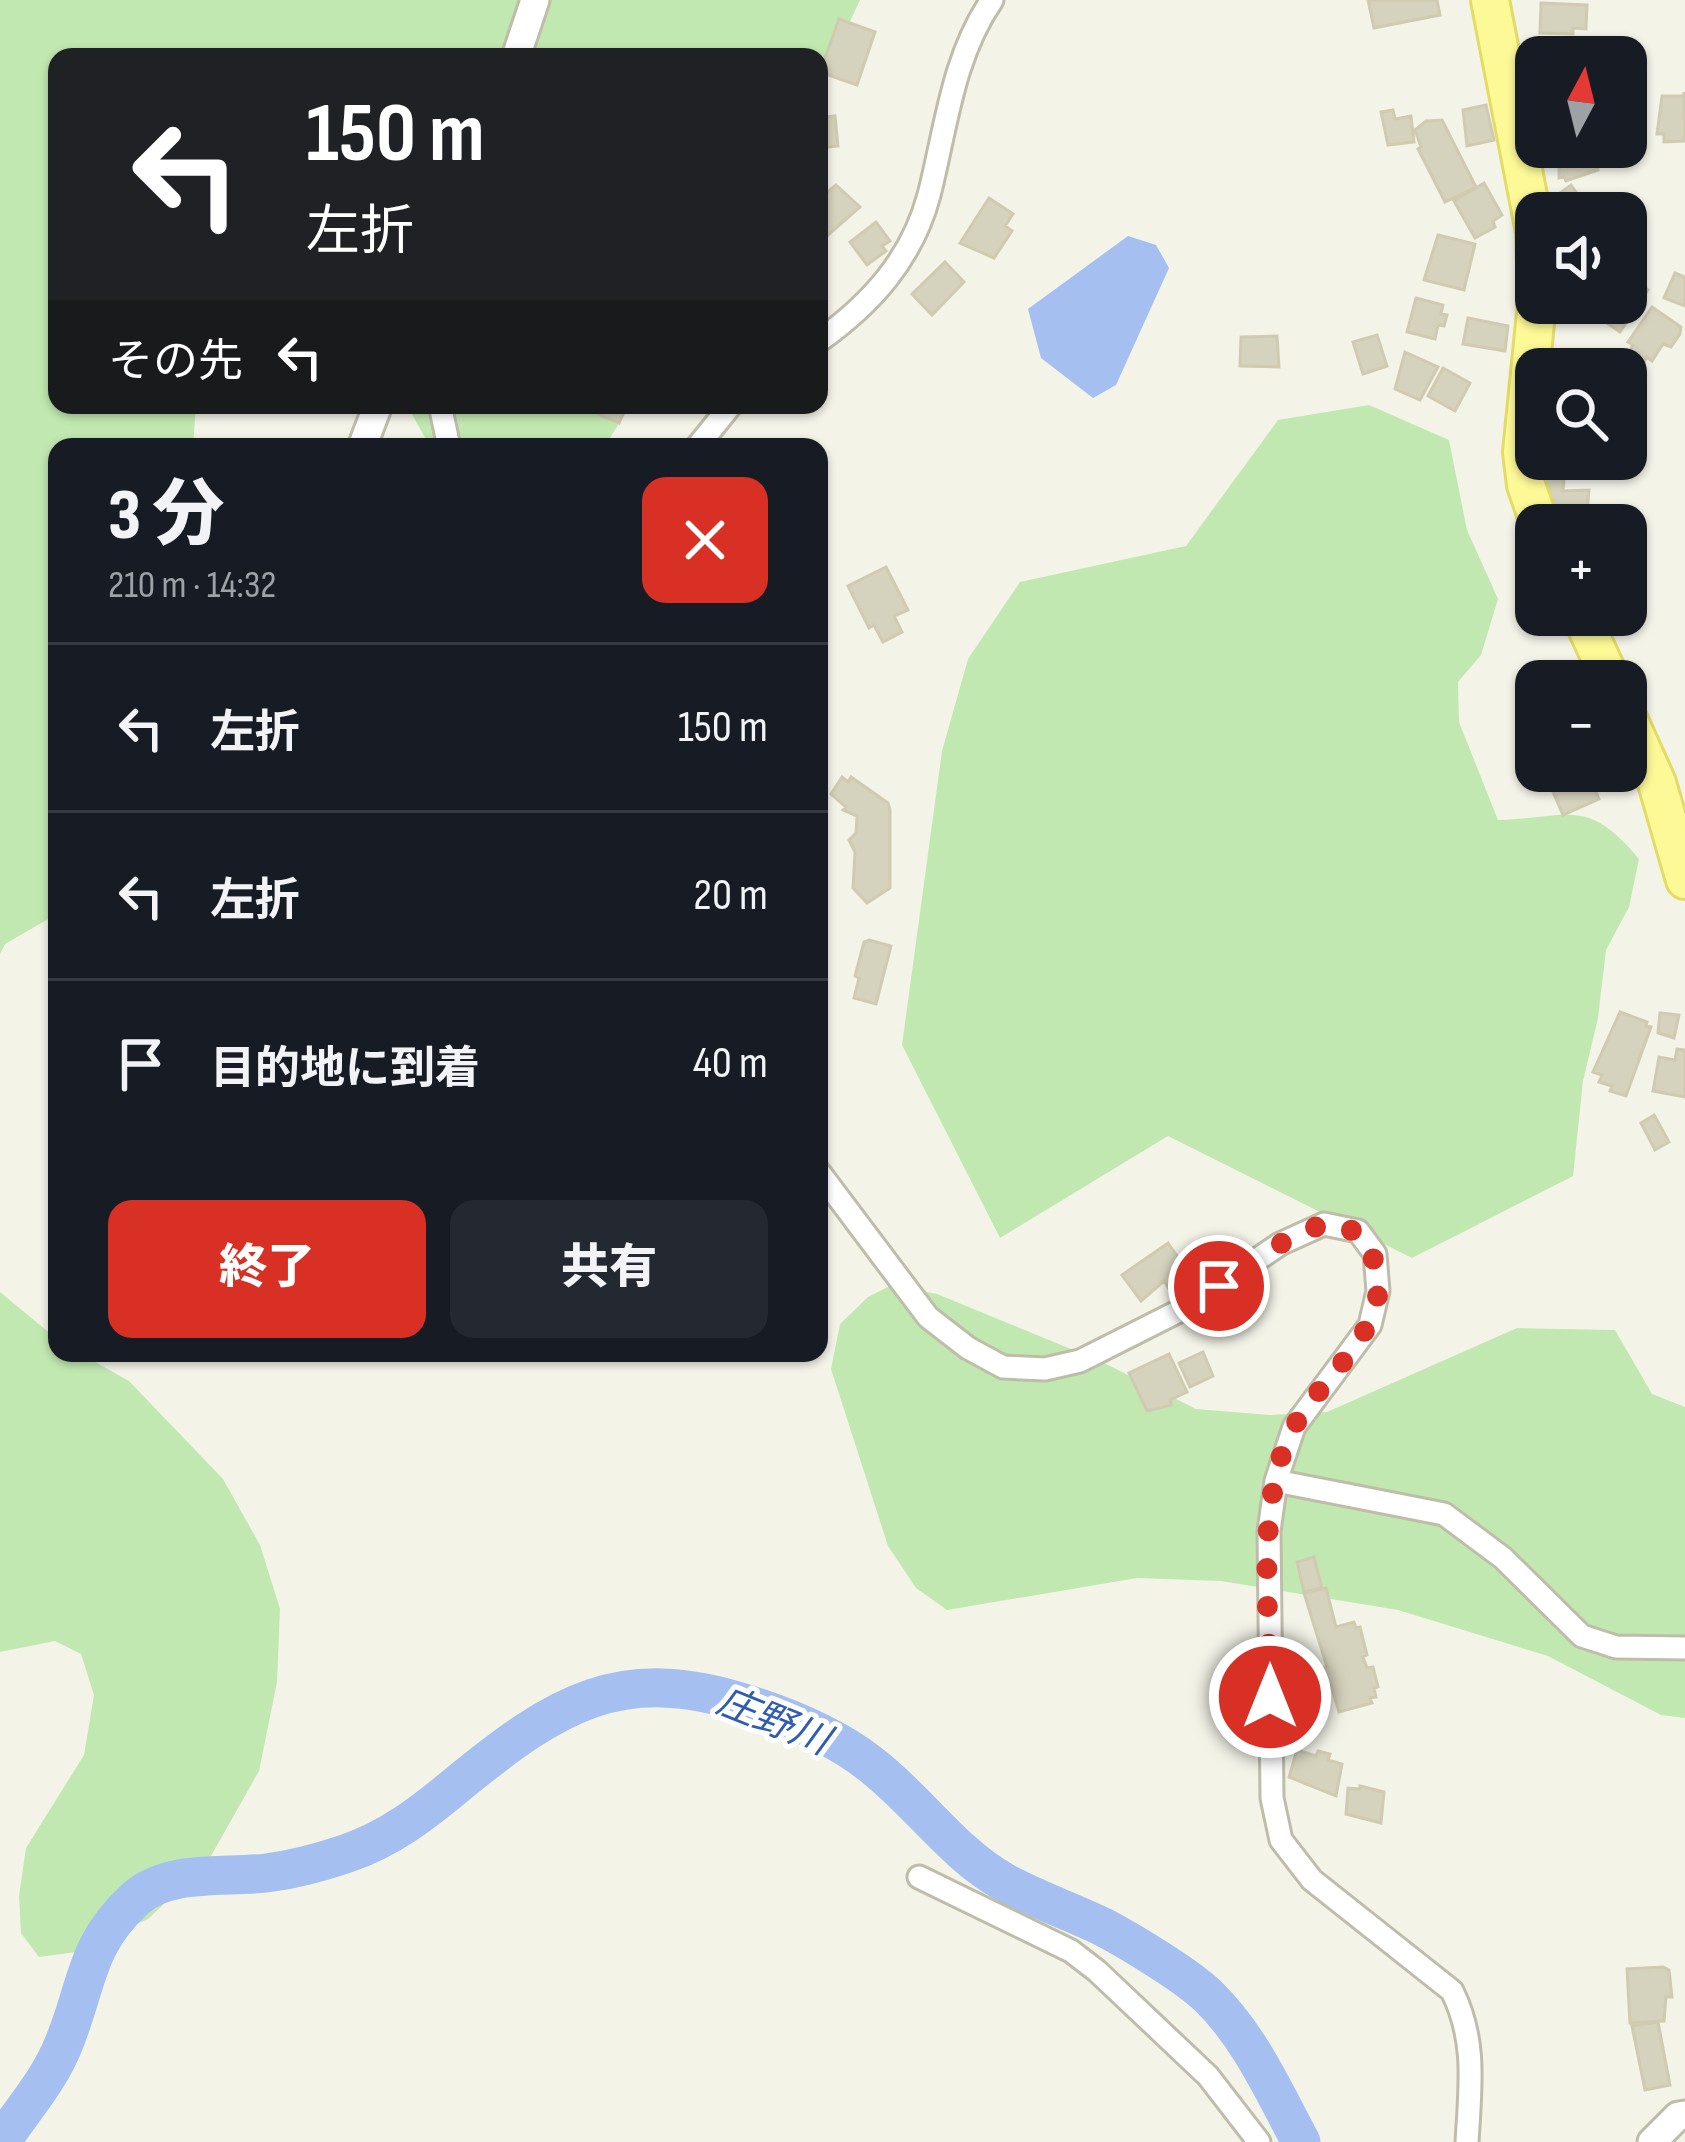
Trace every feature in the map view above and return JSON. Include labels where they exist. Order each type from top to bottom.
[{"type":"main road","points":[[1490,0],[1527,192]]},
{"type":"main road","points":[[1533,504],[1522,452],[1535,324]]},
{"type":"main road","points":[[1647,759],[1685,880]]},
{"type":"street","points":[[518,48],[535,0]]},
{"type":"street","points":[[828,335],[885,284],[913,239],[928,199],[961,62],[992,0]]},
{"type":"street","points":[[704,438],[724,414]]},
{"type":"street","points":[[828,1184],[928,1317],[968,1348],[1003,1367],[1045,1369],[1080,1361],[1189,1306],[1280,1244],[1324,1223],[1358,1232],[1375,1254],[1378,1291],[1370,1325],[1294,1427],[1276,1481],[1269,1532],[1272,1798],[1281,1840],[1312,1880],[1452,1991],[1465,2018],[1471,2047],[1467,2142]]},
{"type":"street","points":[[1276,1481],[1444,1514],[1503,1558],[1582,1636],[1616,1647],[1685,1648]]},
{"type":"street","points":[[919,1877],[1071,1951],[1097,1971],[1208,2076],[1259,2142]]},
{"type":"street","points":[[1652,2142],[1678,2116],[1685,2115]]},
{"type":"green space","points":[[0,0],[860,0],[828,69],[828,48],[48,48],[48,414],[195,414],[194,438],[48,438],[48,919],[5,944],[0,954]]},
{"type":"green space","points":[[1369,405],[1449,440],[1467,530],[1498,599],[1481,655],[1458,682],[1459,722],[1498,820],[1560,815],[1590,818],[1621,839],[1639,859],[1629,907],[1606,950],[1598,1018],[1583,1081],[1573,1176],[1412,1258],[1168,1136],[1000,1238],[902,1045],[942,751],[968,659],[1020,582],[1186,546],[1278,420]]},
{"type":"green space","points":[[412,414],[625,414],[610,438],[425,438]]},
{"type":"green space","points":[[892,1285],[937,1294],[1098,1360],[1196,1409],[1270,1415],[1327,1412],[1517,1328],[1615,1330],[1652,1394],[1685,1407],[1685,1718],[1661,1715],[1548,1656],[1398,1610],[1221,1581],[1137,1578],[947,1610],[916,1588],[888,1546],[831,1369],[840,1324],[868,1297]]},
{"type":"green space","points":[[0,1292],[48,1332],[48,1362],[95,1362],[129,1381],[223,1479],[260,1545],[280,1609],[277,1682],[259,1771],[207,1863],[148,1919],[76,1952],[39,1957],[21,1933],[19,1896],[26,1848],[84,1755],[94,1695],[81,1654],[55,1641],[0,1652]]},
{"type":"water","points":[[1128,236],[1156,245],[1169,268],[1116,385],[1093,398],[1041,358],[1028,309]]},
{"type":"building","points":[[1368,0],[1437,0],[1440,15],[1374,28]]},
{"type":"building","points":[[1541,3],[1587,5],[1586,29],[1573,28],[1573,34],[1540,33]]},
{"type":"building","points":[[839,19],[875,32],[857,85],[828,75],[828,50]]},
{"type":"building","points":[[1684,92],[1685,141],[1664,142],[1664,134],[1657,134],[1662,96],[1684,96]]},
{"type":"building","points":[[1486,105],[1494,140],[1467,146],[1463,110]]},
{"type":"building","points":[[1393,110],[1395,119],[1411,116],[1414,142],[1388,145],[1381,112]]},
{"type":"building","points":[[835,116],[838,146],[828,147],[828,117]]},
{"type":"building","points":[[1442,120],[1476,187],[1445,202],[1418,149],[1415,130],[1426,121]]},
{"type":"building","points":[[1559,168],[1598,168],[1566,181],[1559,178]]},
{"type":"building","points":[[1484,183],[1502,215],[1493,221],[1495,227],[1475,238],[1454,201]]},
{"type":"building","points":[[836,185],[860,207],[828,235],[828,192]]},
{"type":"building","points":[[989,198],[1013,214],[1005,226],[1012,231],[994,258],[960,243]]},
{"type":"building","points":[[876,222],[890,241],[882,246],[886,251],[867,265],[850,242]]},
{"type":"building","points":[[1438,235],[1475,244],[1464,290],[1424,280]]},
{"type":"building","points":[[945,262],[964,282],[932,315],[912,294]]},
{"type":"building","points":[[1675,273],[1685,277],[1685,306],[1664,298]]},
{"type":"building","points":[[1416,298],[1443,305],[1441,314],[1447,315],[1435,339],[1407,332]]},
{"type":"building","points":[[1652,307],[1681,327],[1671,347],[1663,344],[1652,361],[1647,348],[1631,348],[1628,342],[1640,324],[1647,324]]},
{"type":"building","points":[[1468,318],[1508,326],[1505,351],[1463,344]]},
{"type":"building","points":[[1377,335],[1387,366],[1363,374],[1353,342]]},
{"type":"building","points":[[1277,336],[1279,367],[1240,366],[1241,337]]},
{"type":"building","points":[[1405,352],[1438,367],[1420,400],[1395,389]]},
{"type":"building","points":[[1443,368],[1470,383],[1455,411],[1428,396]]},
{"type":"building","points":[[598,414],[623,414],[619,423]]},
{"type":"building","points":[[1543,480],[1564,480],[1563,491],[1589,490],[1588,504],[1548,502]]},
{"type":"building","points":[[886,567],[908,610],[894,616],[902,632],[883,642],[874,625],[869,628],[848,586]]},
{"type":"building","points":[[842,777],[848,782],[851,777],[888,803],[890,810],[890,888],[867,903],[853,888],[855,852],[849,840],[856,833],[857,816],[843,810],[846,807],[831,794]]},
{"type":"building","points":[[1553,792],[1596,792],[1599,799],[1563,815]]},
{"type":"building","points":[[864,942],[891,946],[876,1004],[854,998],[859,978],[855,976]]},
{"type":"building","points":[[1620,1012],[1651,1027],[1626,1096],[1610,1091],[1612,1086],[1599,1082],[1602,1075],[1593,1072]]},
{"type":"building","points":[[1660,1013],[1679,1015],[1674,1038],[1658,1033]]},
{"type":"building","points":[[1677,1049],[1685,1050],[1685,1097],[1653,1091],[1659,1057],[1675,1060]]},
{"type":"building","points":[[1654,1115],[1669,1142],[1655,1150],[1641,1123]]},
{"type":"building","points":[[1168,1243],[1192,1277],[1171,1292],[1164,1281],[1141,1301],[1122,1275]]},
{"type":"building","points":[[1203,1352],[1213,1376],[1190,1387],[1179,1363]]},
{"type":"building","points":[[1169,1354],[1187,1392],[1170,1400],[1172,1405],[1147,1411],[1129,1373]]},
{"type":"building","points":[[1314,1557],[1322,1588],[1304,1592],[1297,1562]]},
{"type":"building","points":[[1326,1588],[1336,1627],[1354,1622],[1360,1627],[1367,1655],[1363,1657],[1367,1668],[1373,1667],[1378,1687],[1374,1688],[1376,1697],[1370,1698],[1372,1703],[1339,1712],[1331,1685],[1327,1686],[1323,1668],[1327,1667],[1304,1593]]},
{"type":"building","points":[[1297,1750],[1316,1756],[1318,1751],[1330,1754],[1328,1760],[1342,1764],[1336,1796],[1289,1777]]},
{"type":"building","points":[[1348,1788],[1384,1792],[1381,1823],[1346,1814]]},
{"type":"building","points":[[1627,1969],[1669,1970],[1672,1997],[1666,1997],[1664,2021],[1630,2023]]},
{"type":"building","points":[[1658,2022],[1670,2085],[1645,2090],[1632,2026]]},
{"type":"waterway","name":"庄野川","points":[[1,2142],[58,2057],[96,1950],[118,1916],[148,1889],[180,1879],[286,1870],[361,1848],[405,1824],[559,1712],[626,1690],[662,1688],[747,1704],[841,1744],[886,1777],[985,1870],[1114,1933],[1188,1980],[1237,2030],[1301,2142]]},
{"type":"route","points":[[1219,1286],[1280,1244],[1324,1223],[1358,1232],[1375,1254],[1378,1291],[1370,1325],[1294,1427],[1276,1481],[1269,1532],[1270,1697]]}]
